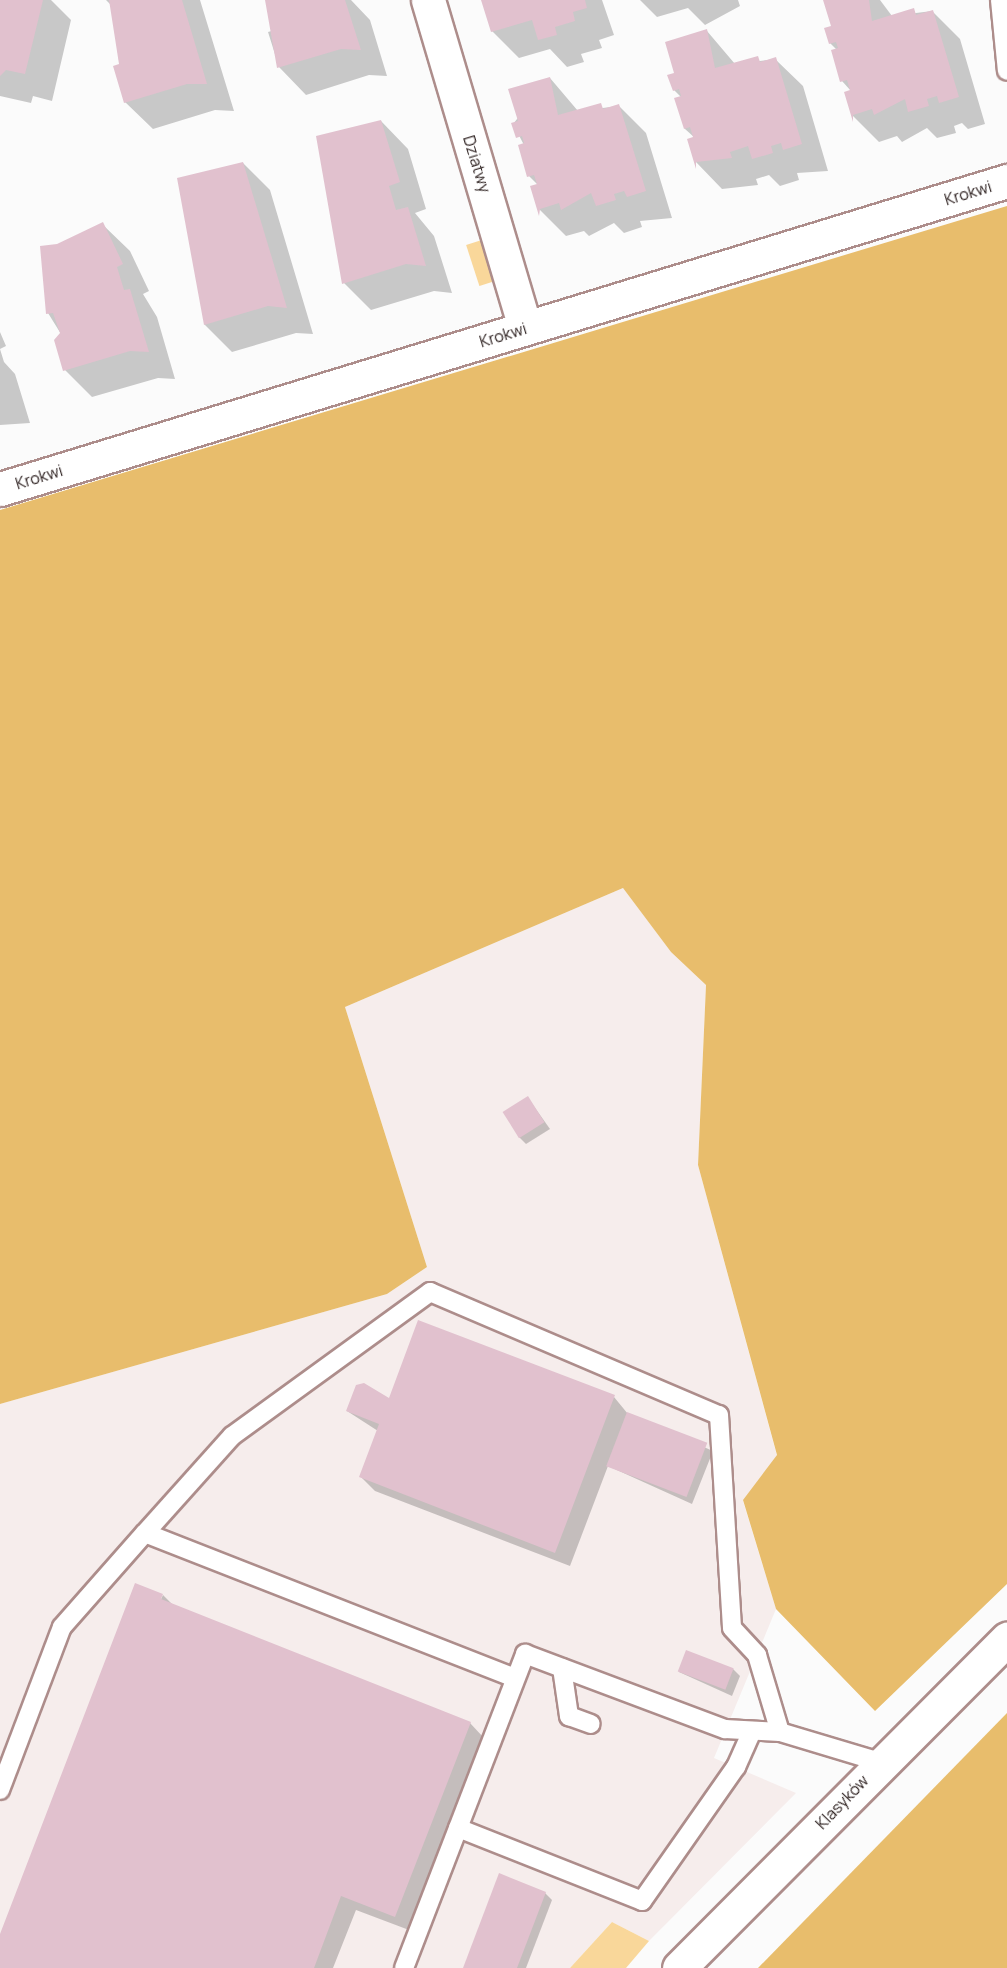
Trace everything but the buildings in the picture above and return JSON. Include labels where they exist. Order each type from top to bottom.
[{"type":"street","name":"Dziatwy","points":[[428,0],[525,328]]},
{"type":"street","name":"Krokwi","points":[[0,489],[1007,181]]},
{"type":"street","name":"Klasyków","points":[[679,1968],[880,1762],[1007,1639]]},
{"type":"lane","points":[[1000,0],[1007,71]]},
{"type":"lane","points":[[0,1790],[62,1627],[232,1436],[430,1292],[719,1415],[732,1628],[757,1655],[780,1732]]},
{"type":"lane","points":[[145,1533],[515,1678]]},
{"type":"lane","points":[[404,1968],[525,1654],[725,1729],[780,1732],[880,1762]]},
{"type":"lane","points":[[562,1668],[569,1716],[591,1724]]},
{"type":"lane","points":[[458,1828],[642,1901],[736,1767],[752,1731]]},
{"type":"shaded area","points":[[1007,206],[1007,1584],[875,1711],[776,1609],[743,1500],[777,1455],[698,1165],[706,985],[671,952],[623,888],[345,1007],[427,1267],[387,1294],[0,1404],[0,510]]},
{"type":"shaded area","points":[[488,238],[501,279],[479,286],[466,245]]},
{"type":"shaded area","points":[[623,888],[671,952],[706,985],[698,1165],[777,1456],[743,1501],[776,1609],[714,1758],[796,1793],[649,1941],[612,1922],[570,1968],[0,1968],[0,1404],[387,1294],[427,1267],[345,1007]]},
{"type":"shaded area","points":[[1007,1713],[1007,1968],[758,1968]]},
{"type":"shaded area","points":[[612,1922],[649,1941],[626,1968],[570,1968]]}]
